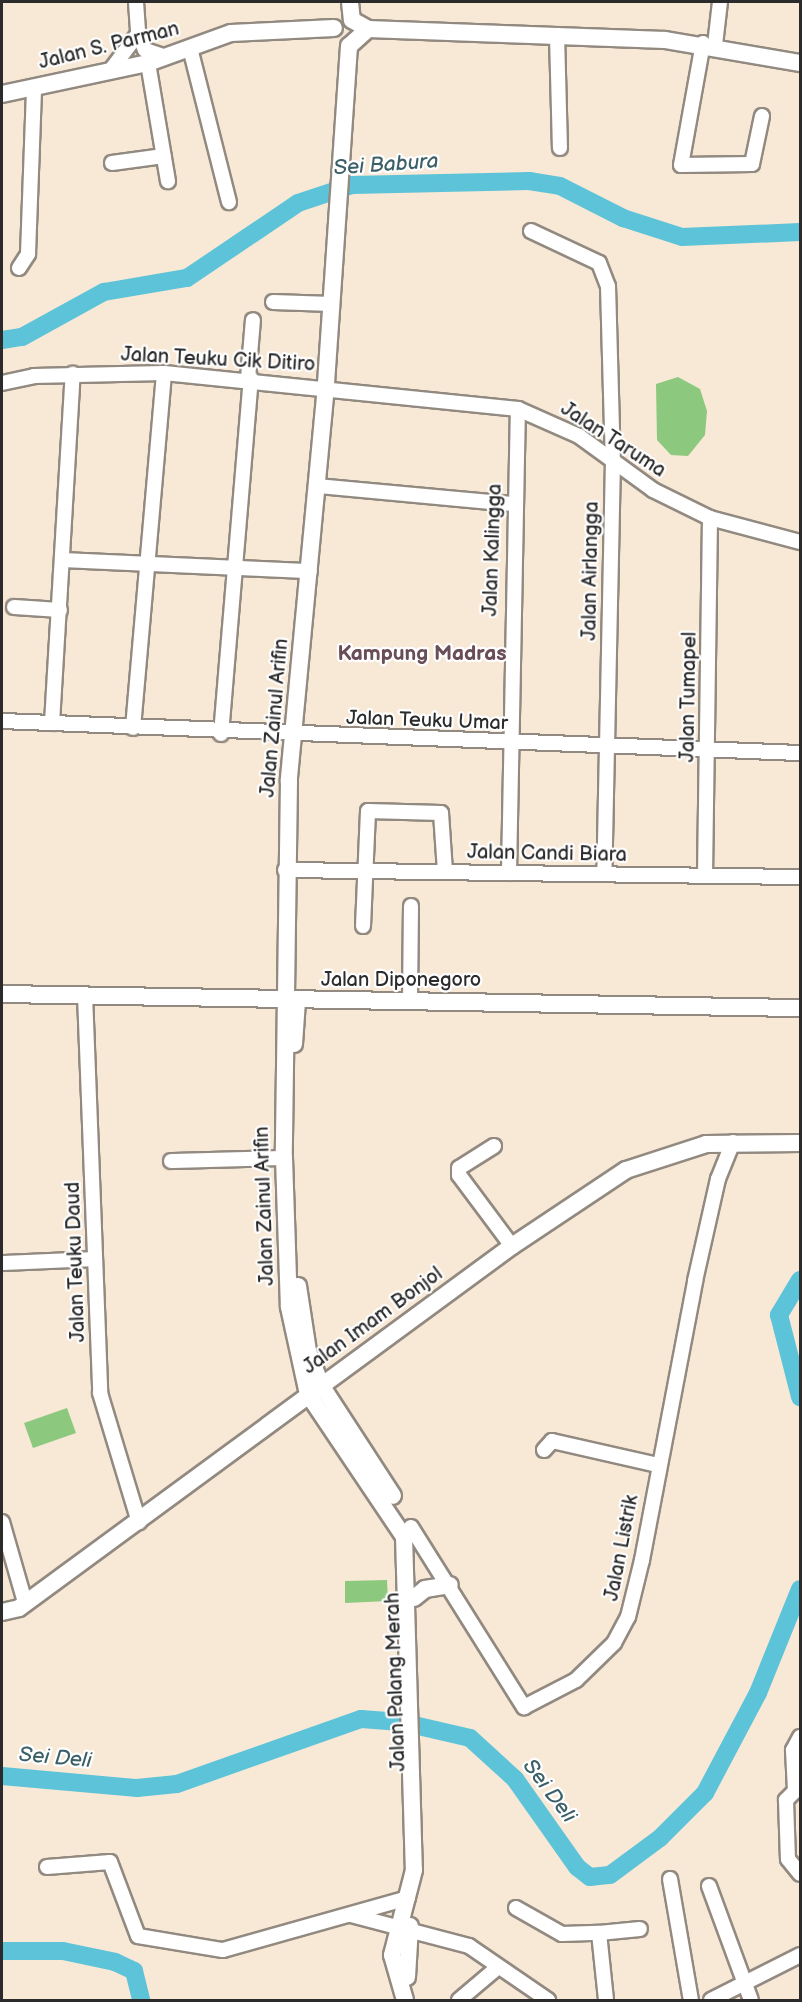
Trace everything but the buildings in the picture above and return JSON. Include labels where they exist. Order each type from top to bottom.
[{"type":"main road","points":[[368,29],[350,7],[334,28],[349,46],[368,29],[557,35],[709,44],[801,63]]},
{"type":"main road","name":"Jalan S. Parman","points":[[2,94],[148,63],[190,48],[254,30],[334,28]]},
{"type":"main road","name":"Jalan Zainul Arifin","points":[[315,1389],[300,1306],[290,1181],[289,870],[286,833],[318,486],[349,46]]},
{"type":"main road","name":"Jalan Diponegoro","points":[[2,993],[801,1008]]},
{"type":"main road","name":"Jalan Zainul Arifin","points":[[290,1000],[284,1158],[290,1181]]},
{"type":"main road","name":"Jalan Imam Bonjol","points":[[2,1612],[25,1602],[139,1522],[277,1421],[315,1389],[512,1246],[626,1170],[669,1152],[733,1142],[801,1143]]},
{"type":"main road","name":"Jalan Palang Merah","points":[[315,1389],[326,1423],[404,1537],[413,1684]]},
{"type":"main road","name":"Jalan Palang Merah","points":[[315,1389],[411,1527],[414,1598],[414,1870],[393,1966],[405,2001]]},
{"type":"main road","points":[[277,1421],[295,1415],[326,1423]]},
{"type":"main road","points":[[414,1598],[425,1589],[450,1585]]},
{"type":"main road","name":"Jalan Palang Merah","points":[[415,1767],[423,1879],[402,1932],[405,1968],[416,2001]]},
{"type":"street","points":[[136,2],[138,34],[151,54],[169,57]]},
{"type":"street","points":[[720,2],[681,165],[752,165],[762,116]]},
{"type":"street","points":[[110,71],[138,34]]},
{"type":"street","points":[[557,35],[560,148]]},
{"type":"street","points":[[190,48],[229,202]]},
{"type":"street","points":[[148,63],[168,181]]},
{"type":"street","points":[[19,268],[28,254],[34,88]]},
{"type":"street","points":[[112,163],[164,156]]},
{"type":"street","name":"Jalan Airlangga","points":[[531,231],[578,250],[603,270],[613,460],[604,873]]},
{"type":"street","points":[[273,302],[332,303]]},
{"type":"street","points":[[220,734],[238,570],[253,320]]},
{"type":"street","points":[[133,728],[164,373]]},
{"type":"street","name":"Jalan Teuku Cik Ditiro","points":[[2,384],[73,374],[164,373],[250,378],[326,386]]},
{"type":"street","points":[[52,723],[64,560],[73,374]]},
{"type":"street","name":"Jalan Taruma","points":[[326,386],[518,409],[579,436],[653,490],[710,518],[801,542]]},
{"type":"street","name":"Jalan Kalingga","points":[[509,873],[513,504],[518,409]]},
{"type":"street","points":[[318,486],[513,504]]},
{"type":"street","name":"Jalan Tumapel","points":[[705,876],[710,518]]},
{"type":"street","points":[[64,560],[238,570],[310,571]]},
{"type":"street","points":[[14,607],[60,610]]},
{"type":"street","name":"Jalan Teuku Umar","points":[[2,721],[220,734],[510,744],[708,747],[801,753]]},
{"type":"street","points":[[363,926],[364,872],[370,809],[441,813],[445,872]]},
{"type":"street","name":"Jalan Candi Biara","points":[[289,870],[801,877]]},
{"type":"street","points":[[410,1001],[411,906]]},
{"type":"street","name":"Jalan Teuku Daud","points":[[85,995],[100,1393],[139,1522]]},
{"type":"street","name":"Jalan Listrik","points":[[411,1527],[450,1585],[524,1707],[576,1680],[614,1643],[628,1617],[718,1179],[733,1142]]},
{"type":"street","points":[[494,1146],[458,1172],[512,1246]]},
{"type":"street","points":[[171,1161],[284,1158]]},
{"type":"street","points":[[2,1263],[94,1259]]},
{"type":"street","points":[[544,1450],[552,1441],[658,1465]]},
{"type":"street","points":[[2,1522],[25,1602]]},
{"type":"street","points":[[801,1737],[793,1750],[795,1791],[786,1800],[788,1859],[801,1874]]},
{"type":"street","points":[[47,1867],[110,1862],[135,1934],[190,1947],[236,1950],[408,1898]]},
{"type":"street","points":[[670,1879],[691,2001]]},
{"type":"street","points":[[709,1886],[751,2001]]},
{"type":"street","points":[[516,1908],[562,1934],[640,1929]]},
{"type":"street","points":[[351,1915],[402,1932],[453,1940],[548,2001]]},
{"type":"street","points":[[599,1933],[606,2001]]},
{"type":"street","points":[[711,2001],[801,1955]]},
{"type":"street","points":[[459,2001],[498,1967]]},
{"type":"green space","points":[[678,377],[700,389],[707,411],[705,435],[688,456],[671,455],[657,440],[656,384]]},
{"type":"green space","points":[[67,1408],[76,1433],[33,1448],[24,1423]]},
{"type":"green space","points":[[387,1580],[388,1601],[345,1603],[345,1581]]},
{"type":"waterway","name":"Sei Babura","points":[[2,340],[22,337],[104,292],[187,278],[298,203],[352,185],[529,181],[560,186],[623,218],[682,237],[800,232]]},
{"type":"waterway","name":"Sei Deli","points":[[800,1280],[779,1315],[800,1397]]},
{"type":"waterway","name":"Sei Deli","points":[[2,1776],[137,1788],[177,1784],[361,1719],[401,1722],[470,1738],[515,1779],[577,1867],[590,1877],[610,1875],[660,1838],[705,1793],[758,1693],[800,1589]]},
{"type":"waterway","name":"Sei Deli","points":[[2,1951],[63,1951],[115,1962],[134,1971],[141,2000]]},
{"type":"district","name":"Kampung Madras","points":[[422,654]]}]
